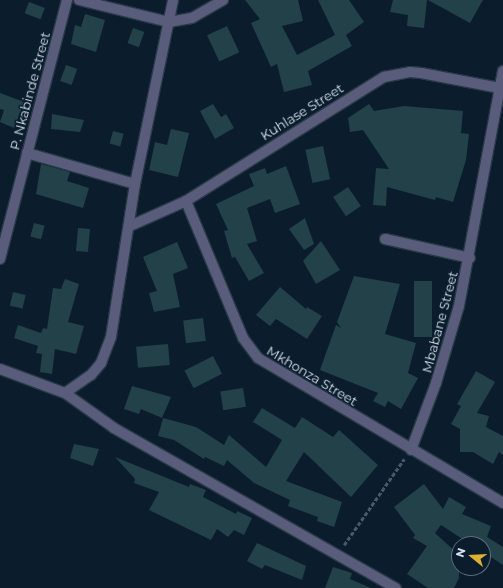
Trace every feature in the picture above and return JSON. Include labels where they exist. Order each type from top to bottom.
[{"type":"street","name":"P. Nkabinde Street","points":[[0,259],[68,0]]},
{"type":"street","points":[[79,0],[169,22],[192,18],[223,0]]},
{"type":"street","points":[[65,392],[91,375],[107,351],[130,226],[135,184],[173,0]]},
{"type":"street","name":"Kuhlase Street","points":[[130,226],[186,201],[384,77],[410,72],[421,73],[500,88]]},
{"type":"street","name":"Mbabane Street","points":[[411,450],[447,348],[470,258],[503,72]]},
{"type":"street","points":[[27,153],[135,184]]},
{"type":"street","name":"Mkhonza Street","points":[[186,201],[243,338],[254,354],[411,450],[503,503]]},
{"type":"street","points":[[385,238],[470,258]]},
{"type":"street","points":[[0,370],[65,392],[114,428],[396,588]]},
{"type":"path","points":[[338,554],[411,450]]},
{"type":"building","points":[[245,0],[298,0],[303,21],[282,26],[297,55],[335,35],[318,0],[349,0],[364,22],[346,35],[352,46],[308,71],[312,85],[284,92],[277,64],[271,67],[251,23],[260,19]]},
{"type":"building","points":[[393,0],[427,0],[424,28],[407,26],[408,15],[390,12]]},
{"type":"building","points":[[428,0],[483,0],[470,23]]},
{"type":"building","points":[[29,2],[45,8],[41,19],[25,13]]},
{"type":"building","points":[[85,14],[105,20],[96,52],[71,44],[75,25],[81,27]]},
{"type":"building","points":[[227,26],[239,52],[219,62],[207,35]]},
{"type":"building","points":[[133,28],[144,32],[139,47],[128,43]]},
{"type":"building","points":[[66,65],[77,69],[71,85],[60,81]]},
{"type":"building","points":[[0,93],[24,102],[14,128],[0,122],[4,110],[0,109]]},
{"type":"building","points":[[213,104],[221,117],[226,114],[234,128],[215,139],[200,111]]},
{"type":"building","points":[[369,104],[374,111],[404,106],[463,111],[461,133],[469,134],[466,160],[453,202],[436,197],[435,200],[387,187],[386,206],[373,205],[376,168],[389,169],[363,130],[350,132],[348,118]]},
{"type":"building","points":[[52,114],[84,120],[80,132],[51,129]]},
{"type":"building","points":[[171,129],[189,133],[178,177],[149,170],[155,142],[167,145]]},
{"type":"building","points":[[113,131],[124,134],[120,146],[110,144]]},
{"type":"building","points":[[323,146],[330,179],[312,183],[305,150]]},
{"type":"building","points":[[41,164],[70,172],[67,181],[89,188],[83,208],[36,194]]},
{"type":"building","points":[[286,166],[300,204],[275,213],[270,199],[247,208],[257,241],[247,244],[264,273],[249,281],[235,257],[232,258],[224,231],[228,230],[216,204],[254,186],[249,174],[265,168],[267,174]]},
{"type":"building","points":[[348,187],[361,206],[346,216],[333,197]]},
{"type":"building","points":[[305,218],[314,244],[304,250],[289,229]]},
{"type":"building","points":[[34,223],[45,226],[41,239],[30,237]]},
{"type":"building","points":[[78,228],[90,229],[88,252],[76,251]]},
{"type":"building","points":[[321,241],[340,270],[316,284],[303,261]]},
{"type":"building","points":[[177,242],[188,268],[173,274],[180,307],[154,312],[149,293],[157,291],[143,257]]},
{"type":"building","points":[[354,276],[400,284],[385,334],[416,343],[408,373],[418,378],[401,409],[388,401],[385,407],[373,401],[378,393],[320,370],[336,325],[341,328],[337,322]]},
{"type":"building","points":[[65,279],[79,284],[68,322],[84,326],[76,354],[55,349],[52,374],[40,372],[42,354],[36,353],[38,346],[14,338],[18,325],[41,333],[43,328],[47,329],[53,288],[61,289]]},
{"type":"building","points":[[414,281],[432,281],[432,337],[414,337]]},
{"type":"building","points":[[280,287],[306,309],[307,307],[322,316],[307,339],[276,319],[270,326],[256,315]]},
{"type":"building","points":[[13,292],[26,295],[23,309],[10,306]]},
{"type":"building","points":[[203,318],[206,341],[186,343],[183,320]]},
{"type":"building","points":[[168,344],[170,365],[138,368],[136,347]]},
{"type":"building","points":[[213,356],[222,374],[194,388],[184,371]]},
{"type":"building","points":[[476,371],[495,382],[477,413],[489,416],[486,427],[503,436],[503,455],[499,452],[493,464],[473,452],[460,452],[460,429],[451,424],[461,406],[457,404]]},
{"type":"building","points":[[132,386],[171,397],[162,418],[141,409],[139,414],[124,409]]},
{"type":"building","points":[[243,388],[246,407],[223,410],[220,392]]},
{"type":"building","points":[[262,408],[295,428],[302,417],[333,437],[339,430],[378,465],[351,497],[304,452],[286,481],[342,502],[334,527],[317,521],[318,517],[288,506],[290,500],[254,483],[227,460],[224,466],[205,457],[204,459],[174,440],[158,436],[163,418],[196,427],[224,445],[229,435],[266,467],[282,440],[253,422]]},
{"type":"building","points":[[74,444],[99,449],[93,466],[70,458]]},
{"type":"building","points":[[115,457],[189,487],[190,484],[206,490],[203,497],[236,514],[237,511],[252,518],[244,535],[234,530],[228,537],[217,529],[211,540],[149,510],[159,492],[134,483],[135,479]]},
{"type":"building","points":[[424,484],[443,509],[449,497],[466,507],[462,514],[491,526],[487,536],[458,536],[441,525],[435,533],[451,548],[451,576],[459,576],[454,588],[428,588],[407,574],[427,546],[413,538],[415,535],[394,507]]},
{"type":"building","points":[[491,540],[503,547],[503,565],[491,557]]},
{"type":"building","points":[[257,543],[306,566],[302,580],[265,565],[262,569],[247,561]]},
{"type":"building","points":[[333,567],[352,573],[350,579],[371,588],[325,588]]}]
